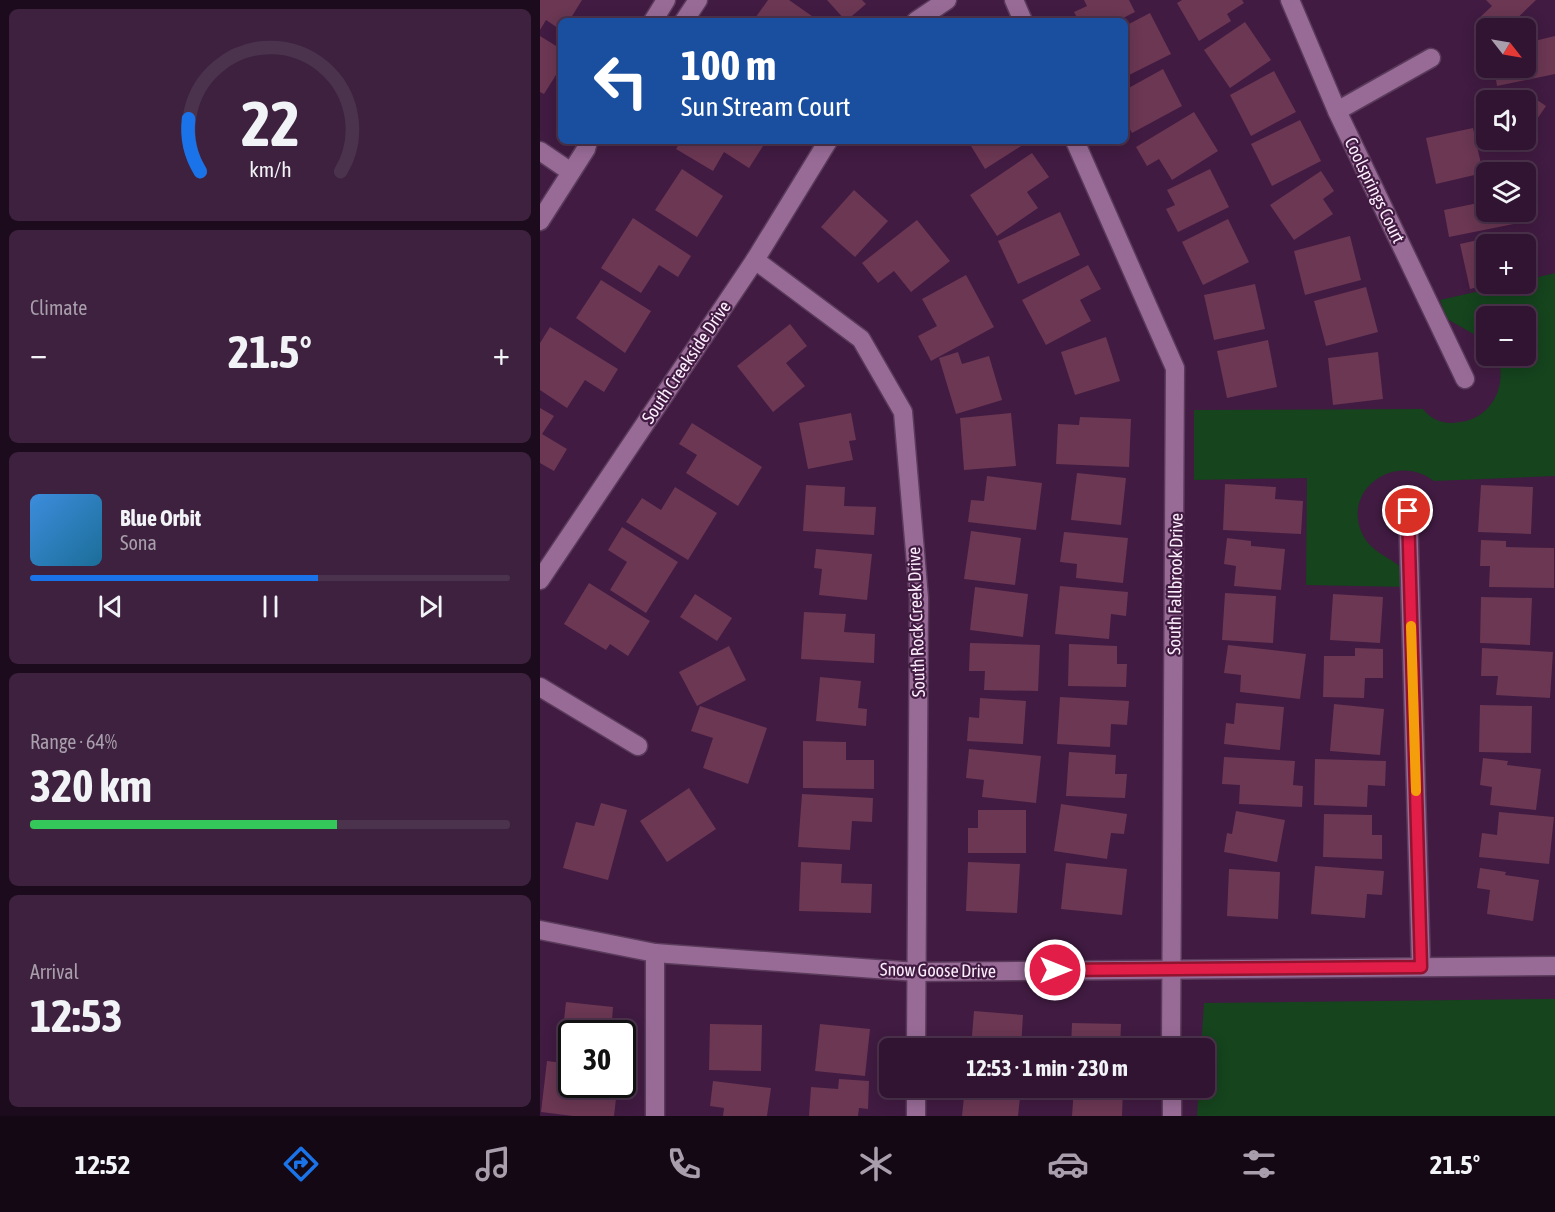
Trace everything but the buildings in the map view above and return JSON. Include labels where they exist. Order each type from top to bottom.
[{"type":"street","points":[[655,18],[666,0]]},
{"type":"street","points":[[686,18],[698,0]]},
{"type":"street","points":[[920,18],[947,0]]},
{"type":"street","points":[[1014,0],[1022,18]]},
{"type":"street","name":"Coolsprings Court","points":[[1290,0],[1337,111],[1465,379]]},
{"type":"street","points":[[1337,111],[1431,58]]},
{"type":"street","points":[[540,221],[590,144]]},
{"type":"street","name":"South Creekside Drive","points":[[540,580],[755,260],[826,144]]},
{"type":"street","name":"South Fallbrook Drive","points":[[1076,144],[1175,368],[1171,1038]]},
{"type":"street","points":[[540,151],[571,172]]},
{"type":"street","name":"South Rock Creek Drive","points":[[755,260],[861,339],[903,412],[919,598],[916,1038]]},
{"type":"street","points":[[1408,511],[1421,967]]},
{"type":"street","points":[[540,687],[638,746]]},
{"type":"street","name":"Snow Goose Drive","points":[[540,930],[655,953],[917,972],[1555,966]]},
{"type":"street","points":[[655,953],[655,1116]]},
{"type":"street","points":[[916,1098],[916,1116]]},
{"type":"street","points":[[1172,1098],[1172,1116]]},
{"type":"green space","points":[[1555,273],[1555,476],[1434,481],[1418,473],[1402,470],[1387,473],[1374,481],[1364,492],[1359,505],[1358,521],[1368,543],[1404,570],[1408,587],[1306,585],[1307,478],[1194,480],[1194,410],[1423,409],[1432,417],[1447,423],[1464,422],[1476,417],[1493,402],[1498,392],[1500,366],[1536,366],[1536,306],[1476,306],[1476,335],[1447,319],[1440,300],[1476,292],[1476,294],[1536,294],[1536,278]]},
{"type":"green space","points":[[1555,999],[1555,1116],[1197,1116],[1198,1098],[1215,1098],[1215,1038],[1202,1038],[1204,1003]]},
{"type":"slow traffic","points":[[1411,626],[1416,791]]},
{"type":"route","points":[[1055,970],[1421,967],[1408,511]]}]
